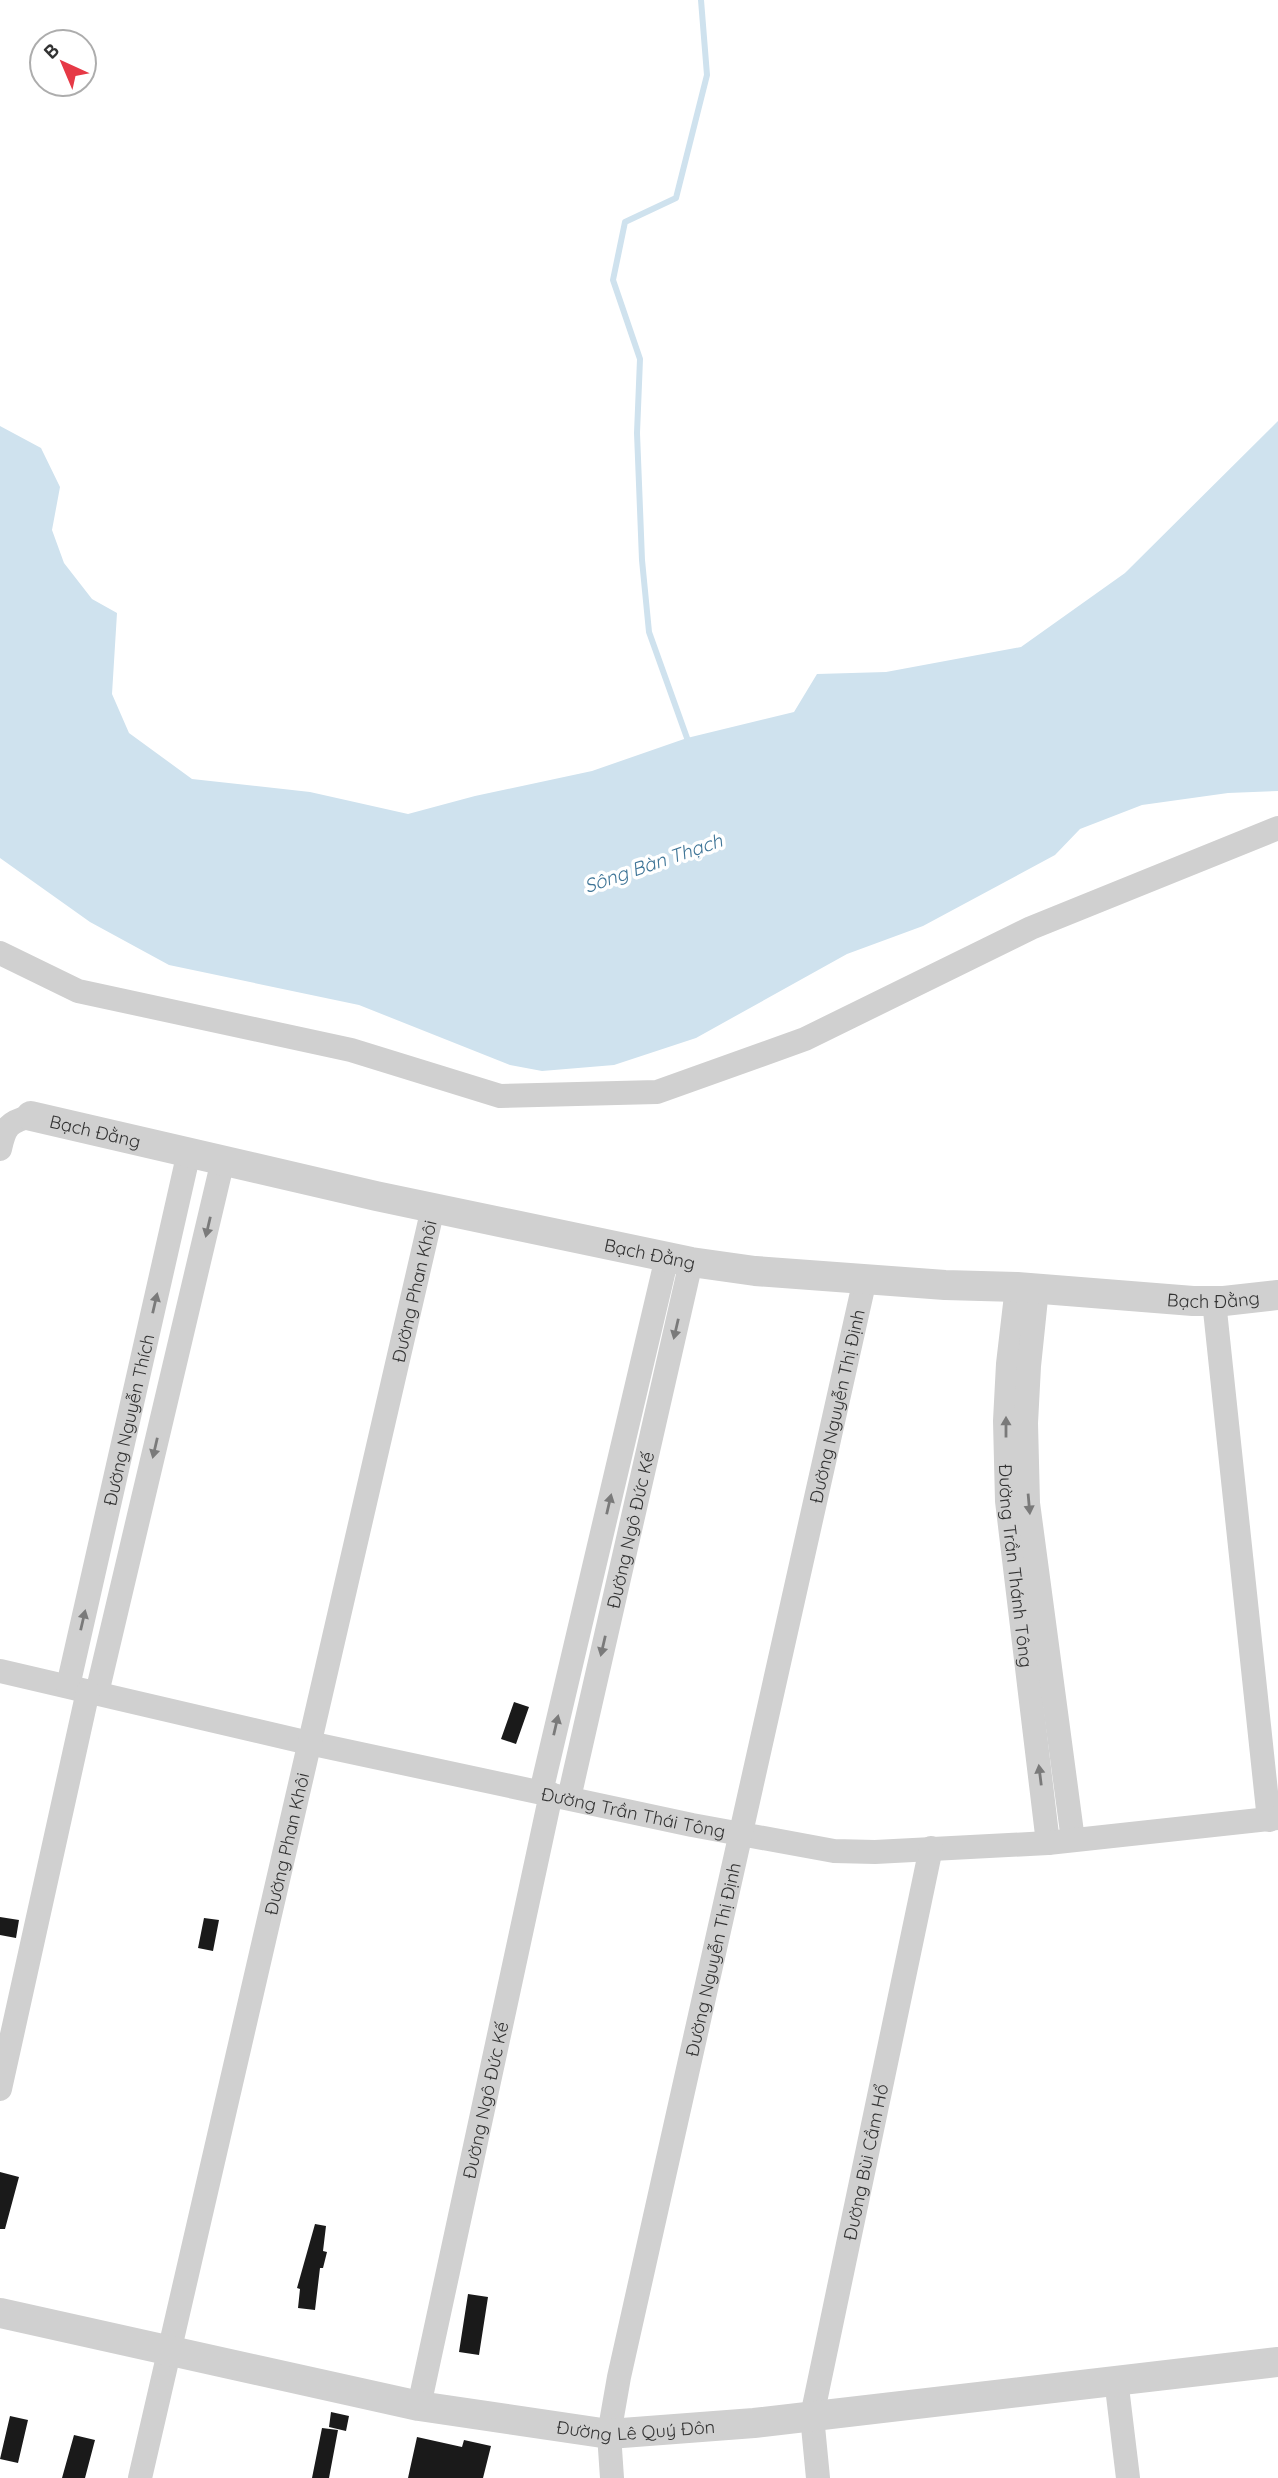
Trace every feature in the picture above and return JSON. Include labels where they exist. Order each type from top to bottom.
[{"type":"street","points":[[0,953],[78,991],[351,1050],[500,1096],[657,1092],[805,1039],[1031,928],[1278,828]]},
{"type":"street","points":[[0,1149],[8,1126],[31,1116]]},
{"type":"street","name":"Bạch Đằng","points":[[31,1116],[433,1208],[679,1259],[755,1271],[1214,1301],[1278,1295]]},
{"type":"street","name":"Đường Nguyễn Thích","points":[[0,2089],[84,1690],[189,1152]]},
{"type":"street","name":"Đường Nguyễn Thích","points":[[84,1690],[223,1160]]},
{"type":"street","name":"Đường Phan Khôi","points":[[140,2478],[433,1208]]},
{"type":"street","name":"Đường Ngô Đức Kế","points":[[419,2406],[554,1794],[679,1259]]},
{"type":"street","name":"Đường Nguyễn Thị Định","points":[[612,2478],[609,2434],[619,2377],[865,1279]]},
{"type":"street","name":"Đường Trần Thánh Tông","points":[[1027,1288],[1028,1503],[1073,1840]]},
{"type":"street","name":"Đường Trần Thánh Tông","points":[[1027,1288],[1008,1364],[1007,1501],[1048,1843]]},
{"type":"street","points":[[1214,1301],[1274,1819]]},
{"type":"street","name":"Đường Trần Thái Tông","points":[[0,1671],[309,1743],[692,1825],[834,1851],[875,1852],[1048,1843],[1274,1819]]},
{"type":"street","name":"Đường Bùi Cầm Hổ","points":[[818,2478],[812,2416],[931,1848]]},
{"type":"street","name":"Đường Lê Quý Đôn","points":[[0,2313],[419,2406],[609,2434],[754,2423],[1278,2362]]},
{"type":"street","points":[[1116,2379],[1128,2478]]},
{"type":"water","name":"Sông Bàn Thạch","points":[[1278,421],[1278,791],[1228,793],[1142,805],[1080,829],[1055,855],[923,926],[847,954],[696,1038],[614,1065],[542,1071],[510,1065],[359,1005],[169,965],[90,922],[0,858],[0,426],[41,448],[60,487],[52,530],[64,563],[92,599],[117,613],[112,694],[129,733],[192,779],[310,792],[408,814],[475,796],[592,771],[687,738],[794,712],[817,674],[886,672],[1021,647],[1125,573]]},
{"type":"building","points":[[514,1702],[529,1707],[516,1744],[501,1739]]},
{"type":"building","points":[[0,1917],[19,1920],[16,1938],[0,1935]]},
{"type":"building","points":[[204,1918],[219,1920],[213,1951],[198,1948]]},
{"type":"building","points":[[0,2172],[19,2177],[5,2229],[0,2229]]},
{"type":"building","points":[[315,2224],[326,2226],[323,2251],[327,2252],[323,2268],[320,2268],[315,2310],[298,2308],[300,2289],[297,2288]]},
{"type":"building","points":[[468,2294],[488,2297],[479,2355],[459,2352]]},
{"type":"building","points":[[331,2412],[349,2416],[346,2431],[329,2427]]},
{"type":"building","points":[[10,2416],[28,2420],[18,2463],[0,2459]]},
{"type":"building","points":[[322,2428],[338,2430],[329,2478],[312,2478]]},
{"type":"building","points":[[74,2435],[95,2440],[85,2478],[62,2478]]},
{"type":"building","points":[[417,2437],[462,2447],[464,2440],[491,2446],[483,2478],[408,2478]]},
{"type":"waterway","points":[[687,738],[649,632],[642,560],[637,433],[640,359],[613,280],[625,222],[676,198],[707,75],[701,0]]}]
